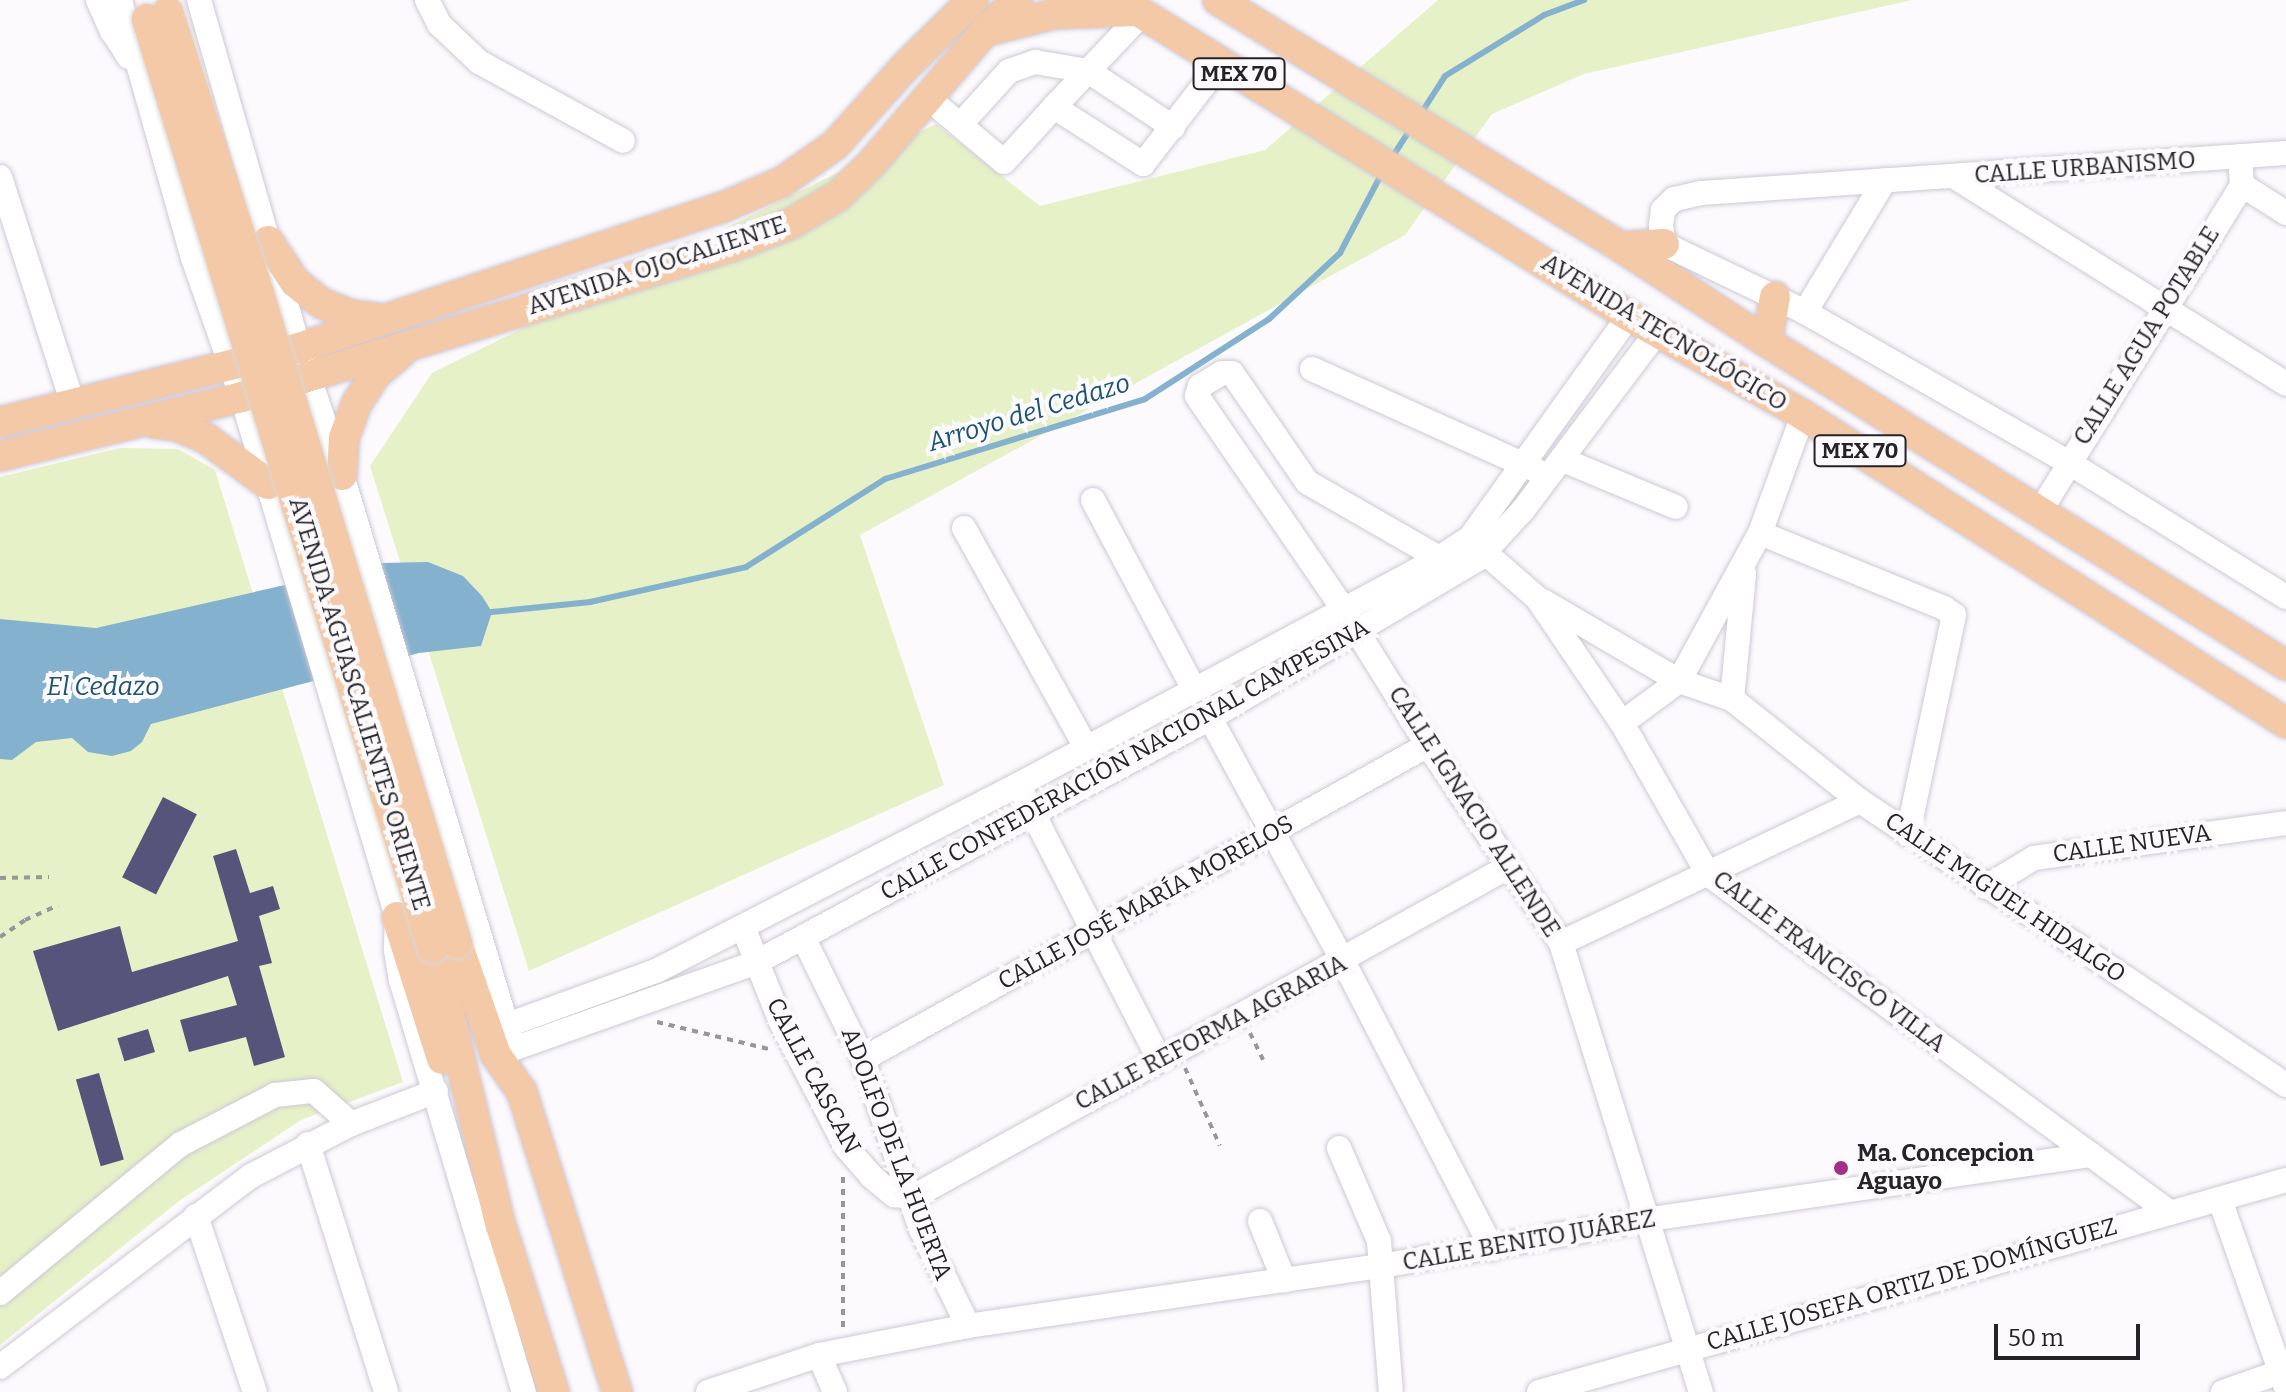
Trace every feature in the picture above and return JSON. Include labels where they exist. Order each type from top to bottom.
[{"type":"main road","name":"AVENIDA OJOCALIENTE","points":[[128,425],[309,377],[733,246],[790,224],[838,196],[871,164],[984,32],[1017,0]]},
{"type":"main road","name":"AVENIDA OJOCALIENTE","points":[[0,422],[232,366],[397,318],[721,208],[782,182],[835,145],[966,3]]},
{"type":"main road","name":"AVENIDA TECNOLÓGICO","points":[[1227,3],[2286,665]]},
{"type":"main road","points":[[984,32],[1054,14],[1132,9]]},
{"type":"main road","name":"AVENIDA TECNOLÓGICO","points":[[1132,9],[1629,316],[1803,415],[2286,723]]},
{"type":"main road","name":"AVENIDA AGUASCALIENTES ORIENTE","points":[[158,16],[445,946],[501,1226],[554,1392]]},
{"type":"main road","points":[[268,241],[295,282],[321,303],[366,318],[397,318]]},
{"type":"main road","points":[[1621,247],[1664,244]]},
{"type":"main road","points":[[1767,342],[1775,297]]},
{"type":"main road","points":[[344,485],[344,438],[357,403],[376,374],[417,343]]},
{"type":"main road","points":[[0,456],[128,425],[161,423],[193,432],[272,498]]},
{"type":"main road","points":[[1968,521],[1988,524],[2039,513]]},
{"type":"main road","points":[[397,917],[470,1149],[501,1226]]},
{"type":"main road","name":"AVENIDA AGUASCALIENTES ORIENTE","points":[[445,946],[501,1040],[522,1092],[617,1392]]},
{"type":"street","name":"AVENIDA AGUASCALIENTES ORIENTE","points":[[98,0],[112,31],[142,72]]},
{"type":"street","name":"AVENIDA AGUASCALIENTES ORIENTE","points":[[120,0],[193,258],[242,397],[397,917],[397,965],[524,1392]]},
{"type":"street","name":"AVENIDA AGUASCALIENTES ORIENTE","points":[[199,0],[299,348],[401,675],[501,1040]]},
{"type":"street","points":[[427,0],[439,24],[479,62],[623,141]]},
{"type":"street","points":[[928,98],[1004,162],[1088,71],[1132,9]]},
{"type":"street","points":[[960,125],[1009,71],[1035,62],[1088,71],[1173,127]]},
{"type":"street","points":[[1054,107],[1143,164],[1221,63]]},
{"type":"street","name":"CALLE URBANISMO","points":[[1664,244],[1663,210],[1674,199],[1701,193],[2286,153]]},
{"type":"street","points":[[2240,156],[2242,185],[2286,213]]},
{"type":"street","points":[[0,177],[73,404]]},
{"type":"street","points":[[1955,177],[2286,384]]},
{"type":"street","points":[[1805,312],[1885,180]]},
{"type":"street","name":"CALLE AGUA POTABLE","points":[[2039,513],[2164,306],[2242,185]]},
{"type":"street","points":[[1664,244],[1805,312],[2068,462],[2286,597]]},
{"type":"street","points":[[193,258],[216,287],[240,303],[265,299],[280,282]]},
{"type":"street","name":"CALLE CONFEDERACIÓN NACIONAL CAMPESINA","points":[[501,1040],[656,971],[743,927],[1018,785],[1342,607],[1372,597],[1439,558],[1477,546],[1524,464],[1629,316]]},
{"type":"street","name":"CALLE CONFEDERACIÓN NACIONAL CAMPESINA","points":[[501,1040],[620,1013],[755,963],[1210,718],[1357,633],[1477,546],[1556,468],[1658,331]]},
{"type":"street","points":[[1312,369],[1524,464],[1556,468],[1676,507]]},
{"type":"street","name":"CALLE IGNACIO ALLENDE","points":[[1439,558],[1307,482],[1232,373],[1222,373],[1198,390],[1197,396],[1342,607],[1428,745],[1561,943],[1644,1220],[1689,1348],[1701,1392]]},
{"type":"street","points":[[1622,723],[1679,681],[1760,533],[1803,415]]},
{"type":"street","points":[[272,498],[281,486],[302,470],[330,473],[344,485]]},
{"type":"street","points":[[1093,500],[1194,689]]},
{"type":"street","points":[[964,528],[1086,747]]},
{"type":"street","points":[[1760,533],[1944,608],[1954,615],[1908,834]]},
{"type":"street","name":"CALLE FRANCISCO VILLA","points":[[1477,546],[1537,598],[1622,723],[1708,874],[2169,1212]]},
{"type":"street","points":[[1732,699],[1745,564]]},
{"type":"street","name":"CALLE MIGUEL HIDALGO","points":[[1537,598],[1679,681],[1732,699],[1860,801],[2286,1085]]},
{"type":"street","points":[[1210,718],[1343,961],[1492,1249]]},
{"type":"street","name":"CALLE JOSÉ MARÍA MORELOS","points":[[863,1059],[1093,934],[1428,745]]},
{"type":"street","points":[[1018,785],[1093,934],[1168,1054]]},
{"type":"street","points":[[1561,943],[1860,801]]},
{"type":"street","name":"CALLE NUEVA","points":[[1986,887],[2034,858],[2286,823]]},
{"type":"street","name":"CALLE REFORMA AGRARIA","points":[[913,1197],[1508,867]]},
{"type":"street","name":"CALLE CASCAN","points":[[743,927],[755,963],[798,1056],[846,1147],[871,1176],[894,1195],[913,1197]]},
{"type":"street","name":"ADOLFO DE LA HUERTA","points":[[804,939],[863,1059],[937,1266],[968,1326]]},
{"type":"street","points":[[0,1293],[181,1144],[275,1095],[314,1091],[351,1124]]},
{"type":"street","points":[[0,1367],[251,1176],[351,1124],[436,1091]]},
{"type":"street","points":[[308,1144],[386,1392]]},
{"type":"street","points":[[1339,1148],[1379,1241],[1391,1392]]},
{"type":"street","name":"CALLE BENITO JUÁREZ","points":[[708,1392],[819,1355],[968,1326],[1492,1249],[1644,1220],[2091,1155]]},
{"type":"street","name":"CALLE JOSEFA ORTIZ DE DOMÍNGUEZ","points":[[1539,1392],[2286,1180]]},
{"type":"street","points":[[2220,1200],[2283,1379],[2223,1392]]},
{"type":"street","points":[[196,1216],[255,1392]]},
{"type":"street","points":[[1260,1221],[1284,1280]]},
{"type":"street","points":[[819,1355],[835,1392]]},
{"type":"path","points":[[0,878],[49,877]]},
{"type":"path","points":[[0,937],[58,905]]},
{"type":"path","points":[[620,1013],[798,1056]]},
{"type":"path","points":[[1242,1016],[1263,1060]]},
{"type":"path","points":[[1168,1054],[1220,1146]]},
{"type":"path","points":[[844,1350],[840,1198],[846,1147]]},
{"type":"green space","points":[[1438,0],[1912,0],[1584,74],[1492,114],[1405,235],[860,535],[944,785],[529,971],[370,466],[432,373],[936,124],[1040,206],[1265,150]]},
{"type":"green space","points":[[120,448],[178,449],[215,470],[403,1082],[301,1120],[179,1201],[0,1345],[0,477]]},
{"type":"water","name":"El Cedazo","points":[[428,562],[463,576],[482,596],[492,612],[481,646],[419,653],[151,724],[142,742],[131,751],[112,756],[88,752],[72,738],[36,742],[12,760],[0,759],[0,619],[96,628],[382,563]]},
{"type":"building","points":[[163,797],[197,814],[156,894],[122,877]]},
{"type":"building","points":[[236,849],[250,893],[273,886],[280,909],[259,916],[272,963],[259,966],[285,1057],[254,1066],[246,1037],[189,1052],[180,1020],[237,1005],[228,976],[58,1031],[33,951],[120,926],[132,972],[238,941],[213,856]]},
{"type":"building","points":[[148,1029],[155,1052],[124,1061],[117,1038]]},
{"type":"building","points":[[99,1073],[124,1160],[101,1166],[76,1080]]},
{"type":"waterway","name":"Arroyo del Cedazo","points":[[1420,115],[1445,76],[1544,15],[1584,0]]},
{"type":"waterway","name":"Arroyo del Cedazo","points":[[1391,159],[1411,128]]},
{"type":"waterway","name":"Arroyo del Cedazo","points":[[492,612],[590,602],[746,567],[885,479],[1145,399],[1269,319],[1340,253],[1383,171]]},
{"type":"place","name":"Ma. Concepcion Aguayo","points":[[1841,1168]]}]
